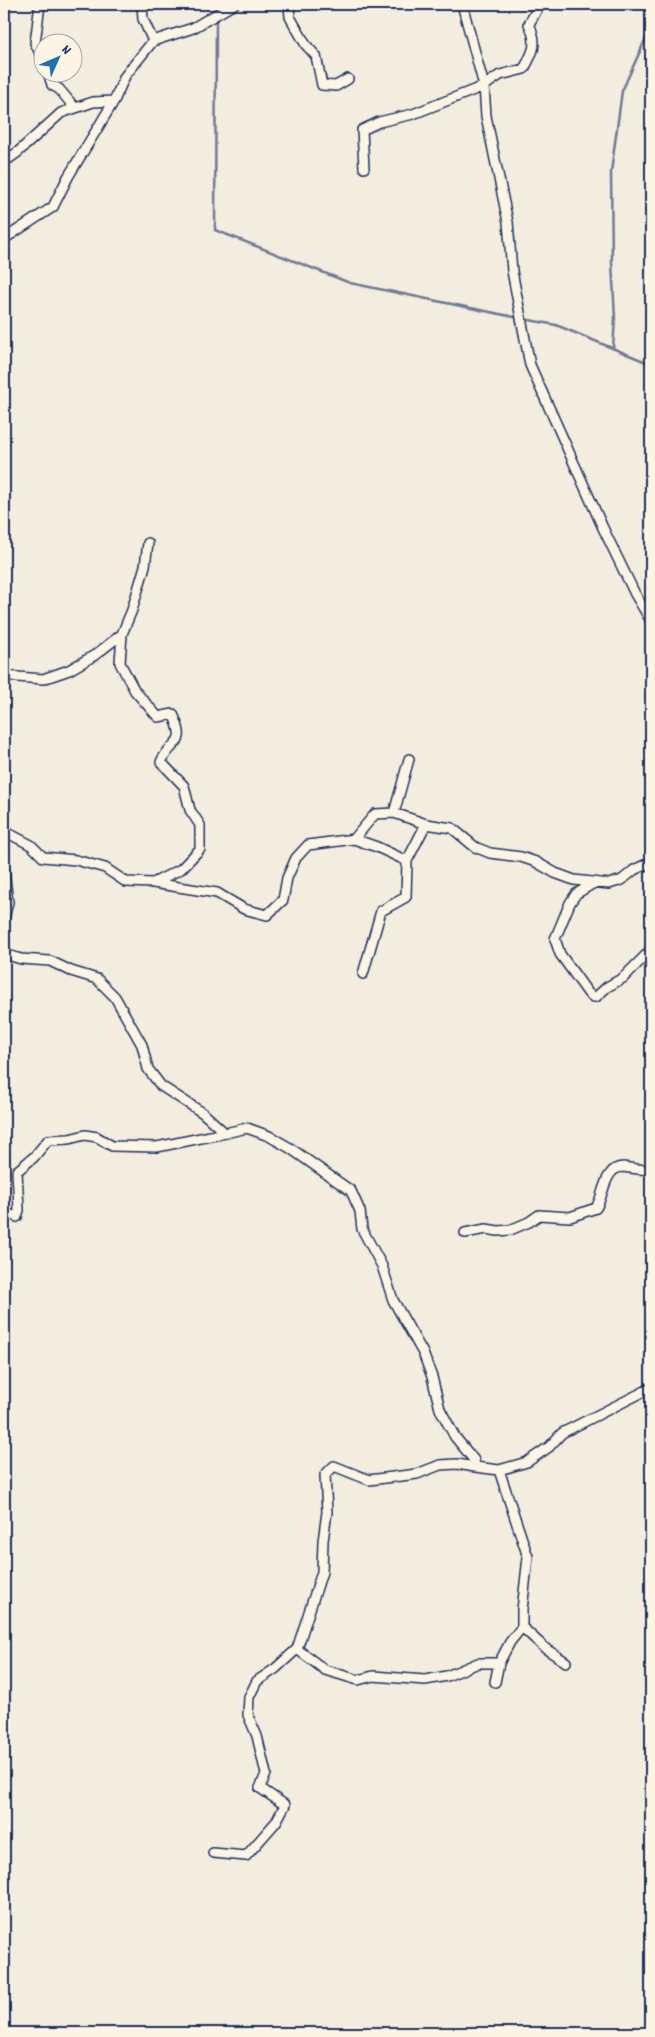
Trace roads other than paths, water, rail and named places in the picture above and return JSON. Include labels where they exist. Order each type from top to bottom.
[{"type":"street","points":[[37,32],[40,4]]},
{"type":"street","points":[[142,4],[144,19],[153,41]]},
{"type":"street","points":[[4,239],[53,207],[68,177],[114,101],[125,76],[153,41],[192,28],[234,4]]},
{"type":"street","points":[[289,4],[290,17],[306,44],[316,56],[322,85],[336,86],[348,79]]},
{"type":"street","points":[[462,4],[484,86],[486,116],[508,222],[514,280],[530,365],[603,528],[635,594],[651,621]]},
{"type":"street","points":[[364,168],[362,130],[379,122],[414,114],[484,86],[500,75],[524,69],[532,55],[535,37],[529,24],[540,4]]},
{"type":"street","points":[[51,82],[52,86],[59,89],[74,108]]},
{"type":"street","points":[[4,162],[18,152],[61,112],[93,102],[114,101]]},
{"type":"street","points":[[148,543],[145,566],[132,610],[122,634],[120,663],[136,691],[158,717],[173,714],[180,730],[178,742],[165,754],[161,762],[184,786],[190,810],[200,825],[200,849],[181,869],[153,883]]},
{"type":"street","points":[[4,676],[43,679],[70,670],[95,655],[122,634]]},
{"type":"street","points":[[394,813],[409,759]]},
{"type":"street","points":[[354,839],[375,814],[394,813],[426,824],[452,828],[476,847],[490,853],[521,857],[574,880],[609,884],[622,880],[634,870],[651,862]]},
{"type":"street","points":[[363,974],[381,911],[406,897],[407,862],[426,824]]},
{"type":"street","points":[[4,830],[31,845],[43,856],[76,860],[105,868],[126,882],[153,883],[217,893],[244,909],[268,915],[283,900],[287,878],[296,858],[308,845],[354,839],[407,862]]},
{"type":"street","points":[[4,871],[8,902],[4,919]]},
{"type":"street","points":[[594,883],[576,894],[570,903],[555,939],[560,954],[588,993],[592,997],[596,997],[623,978],[651,950]]},
{"type":"street","points":[[4,954],[21,959],[50,961],[71,971],[97,979],[115,997],[142,1045],[148,1069],[161,1086],[203,1113],[225,1133]]},
{"type":"street","points":[[5,1215],[17,1217],[19,1210],[17,1171],[34,1157],[48,1140],[69,1139],[84,1135],[97,1137],[112,1146],[157,1147],[247,1128],[269,1136],[341,1182],[351,1191],[360,1211],[362,1229],[382,1266],[392,1300],[423,1353],[440,1409],[455,1437],[474,1460],[475,1467]]},
{"type":"street","points":[[465,1233],[486,1229],[510,1230],[529,1222],[539,1215],[570,1217],[580,1214],[596,1208],[603,1187],[614,1170],[620,1167],[651,1169]]},
{"type":"street","points":[[214,1853],[246,1856],[276,1822],[285,1805],[260,1788],[266,1774],[257,1736],[248,1715],[249,1697],[258,1680],[275,1669],[297,1649],[322,1572],[323,1541],[327,1512],[325,1475],[334,1466],[369,1480],[418,1474],[440,1465],[457,1464],[499,1470],[526,1462],[549,1447],[562,1434],[651,1388]]},
{"type":"street","points":[[496,1679],[494,1674],[496,1663],[522,1627],[528,1558],[499,1470]]},
{"type":"street","points":[[522,1627],[546,1649],[566,1662]]},
{"type":"street","points":[[297,1649],[325,1670],[358,1680],[373,1676],[425,1680],[447,1676],[478,1663],[496,1663]]},
{"type":"waterway","points":[[216,4],[216,12]]},
{"type":"waterway","points":[[216,18],[215,230],[350,283],[519,318]]},
{"type":"waterway","points":[[613,348],[615,319],[611,172],[622,91],[651,27]]},
{"type":"waterway","points":[[524,319],[556,325],[651,364]]}]
